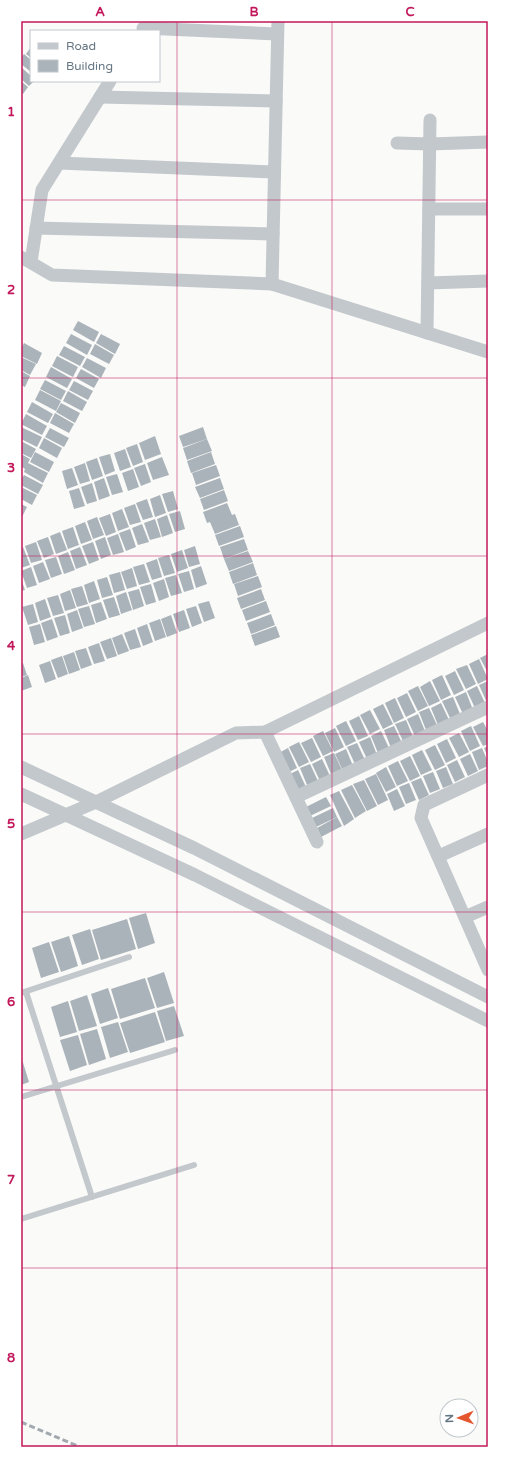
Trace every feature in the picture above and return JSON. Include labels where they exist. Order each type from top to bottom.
[{"type":"street","points":[[144,27],[278,28],[272,284]]},
{"type":"street","points":[[109,82],[42,190],[36,228],[26,260],[52,275],[272,284],[488,352]]},
{"type":"street","points":[[100,97],[276,101]]},
{"type":"street","points":[[427,333],[430,120]]},
{"type":"street","points":[[397,143],[430,144],[488,142]]},
{"type":"street","points":[[59,163],[274,172]]},
{"type":"street","points":[[429,209],[488,209]]},
{"type":"street","points":[[36,228],[273,234]]},
{"type":"street","points":[[428,282],[488,281]]},
{"type":"street","points":[[21,834],[96,802],[236,733],[265,732],[488,623]]},
{"type":"street","points":[[296,797],[488,707]]},
{"type":"street","points":[[265,732],[317,842]]},
{"type":"street","points":[[21,767],[194,848],[488,997]]},
{"type":"street","points":[[488,775],[424,805],[421,818],[488,970]]},
{"type":"street","points":[[21,794],[202,879],[488,1021]]},
{"type":"street","points":[[439,856],[488,834]]},
{"type":"street","points":[[465,917],[488,907]]},
{"type":"lane","points":[[92,1197],[23,992],[129,957]]},
{"type":"lane","points":[[21,1097],[175,1050]]},
{"type":"lane","points":[[21,1219],[194,1165]]},
{"type":"building","points":[[30,48],[30,57],[26,54]]},
{"type":"building","points":[[24,54],[30,59],[30,71],[21,64],[21,58]]},
{"type":"building","points":[[21,67],[30,75],[30,82],[33,82],[29,86],[21,79]]},
{"type":"building","points":[[21,81],[28,87],[23,94],[21,93]]},
{"type":"building","points":[[78,321],[99,332],[94,342],[73,330]]},
{"type":"building","points":[[71,334],[92,345],[87,355],[66,343]]},
{"type":"building","points":[[101,334],[120,344],[115,354],[96,343]]},
{"type":"building","points":[[24,343],[42,353],[37,364],[21,356],[21,349]]},
{"type":"building","points":[[95,344],[114,355],[109,364],[90,354]]},
{"type":"building","points":[[64,346],[85,357],[80,366],[59,355]]},
{"type":"building","points":[[57,356],[78,367],[73,377],[52,366]]},
{"type":"building","points":[[21,357],[36,364],[30,375],[21,370]]},
{"type":"building","points":[[87,358],[106,368],[101,378],[82,367]]},
{"type":"building","points":[[51,367],[72,379],[67,388],[46,377]]},
{"type":"building","points":[[81,369],[99,379],[94,388],[76,378]]},
{"type":"building","points":[[21,371],[30,376],[25,387],[21,385]]},
{"type":"building","points":[[45,380],[66,391],[61,400],[40,389]]},
{"type":"building","points":[[74,381],[93,391],[88,400],[69,390]]},
{"type":"building","points":[[40,390],[61,401],[56,411],[35,400]]},
{"type":"building","points":[[68,391],[87,402],[82,411],[63,401]]},
{"type":"building","points":[[32,402],[53,414],[48,423],[27,412]]},
{"type":"building","points":[[61,403],[80,413],[75,423],[56,412]]},
{"type":"building","points":[[55,413],[74,424],[69,433],[50,423]]},
{"type":"building","points":[[26,414],[47,426],[42,435],[21,424]]},
{"type":"building","points":[[21,427],[42,437],[37,447],[21,439]]},
{"type":"building","points":[[203,427],[207,439],[183,447],[179,436]]},
{"type":"building","points":[[50,428],[69,438],[64,447],[45,437]]},
{"type":"building","points":[[155,436],[161,454],[145,460],[139,443]]},
{"type":"building","points":[[44,438],[62,448],[57,458],[39,448]]},
{"type":"building","points":[[207,439],[212,451],[187,460],[183,448]]},
{"type":"building","points":[[21,441],[36,449],[31,458],[21,453]]},
{"type":"building","points":[[137,444],[143,462],[133,466],[126,448]]},
{"type":"building","points":[[125,449],[131,467],[120,471],[114,453]]},
{"type":"building","points":[[35,452],[54,462],[49,472],[30,462]]},
{"type":"building","points":[[211,452],[215,464],[191,473],[187,461]]},
{"type":"building","points":[[21,454],[30,459],[28,463],[48,473],[43,483],[24,472],[25,469],[21,466]]},
{"type":"building","points":[[110,454],[115,471],[105,475],[99,457]]},
{"type":"building","points":[[162,457],[169,475],[153,480],[147,463]]},
{"type":"building","points":[[97,458],[103,476],[92,480],[86,462]]},
{"type":"building","points":[[85,463],[90,481],[80,484],[74,467]]},
{"type":"building","points":[[145,464],[151,482],[141,486],[134,468]]},
{"type":"building","points":[[216,465],[220,476],[196,485],[192,473]]},
{"type":"building","points":[[72,468],[78,485],[67,489],[62,471]]},
{"type":"building","points":[[133,469],[139,487],[128,491],[122,473]]},
{"type":"building","points":[[117,474],[123,492],[112,495],[106,477]]},
{"type":"building","points":[[24,475],[43,485],[38,494],[21,485],[21,480]]},
{"type":"building","points":[[104,478],[110,496],[99,500],[94,482]]},
{"type":"building","points":[[220,478],[224,489],[200,498],[195,487]]},
{"type":"building","points":[[92,483],[97,501],[87,504],[81,487]]},
{"type":"building","points":[[21,487],[37,495],[32,505],[21,499]]},
{"type":"building","points":[[79,488],[85,506],[74,509],[69,491]]},
{"type":"building","points":[[224,490],[228,501],[204,510],[200,499]]},
{"type":"building","points":[[173,491],[178,509],[168,512],[162,494]]},
{"type":"building","points":[[160,495],[166,513],[155,517],[150,499]]},
{"type":"building","points":[[147,499],[153,517],[143,520],[136,503]]},
{"type":"building","points":[[227,503],[232,515],[235,514],[239,525],[215,534],[210,522],[207,523],[203,512]]},
{"type":"building","points":[[21,504],[27,507],[21,519]]},
{"type":"building","points":[[135,504],[141,522],[130,525],[124,508]]},
{"type":"building","points":[[122,509],[129,527],[118,531],[112,513]]},
{"type":"building","points":[[180,511],[185,529],[175,532],[169,514]]},
{"type":"building","points":[[110,514],[116,532],[106,536],[99,518]]},
{"type":"building","points":[[167,515],[173,533],[162,537],[157,519]]},
{"type":"building","points":[[97,517],[104,535],[93,539],[87,521]]},
{"type":"building","points":[[155,519],[161,537],[150,540],[144,523]]},
{"type":"building","points":[[85,522],[92,540],[81,544],[75,526]]},
{"type":"building","points":[[142,524],[149,542],[138,545],[132,528]]},
{"type":"building","points":[[240,526],[244,537],[219,546],[215,535]]},
{"type":"building","points":[[73,527],[79,545],[68,549],[62,531]]},
{"type":"building","points":[[130,529],[136,547],[126,551],[119,533]]},
{"type":"building","points":[[60,532],[67,550],[56,554],[50,536]]},
{"type":"building","points":[[118,534],[124,552],[113,555],[107,538]]},
{"type":"building","points":[[48,537],[54,554],[44,558],[37,541]]},
{"type":"building","points":[[105,537],[111,555],[101,559],[95,541]]},
{"type":"building","points":[[244,539],[248,550],[224,559],[220,547]]},
{"type":"building","points":[[36,542],[42,560],[31,563],[25,546]]},
{"type":"building","points":[[93,542],[99,560],[89,564],[82,546]]},
{"type":"building","points":[[195,546],[200,564],[189,567],[184,550]]},
{"type":"building","points":[[23,547],[30,565],[21,568],[21,548]]},
{"type":"building","points":[[80,547],[87,565],[76,569],[70,551]]},
{"type":"building","points":[[182,550],[188,568],[177,572],[171,554]]},
{"type":"building","points":[[248,551],[253,562],[229,571],[224,559]]},
{"type":"building","points":[[68,552],[75,570],[64,574],[58,556]]},
{"type":"building","points":[[169,555],[175,573],[164,576],[158,558]]},
{"type":"building","points":[[56,557],[62,574],[51,578],[45,560]]},
{"type":"building","points":[[157,559],[162,577],[152,580],[146,563]]},
{"type":"building","points":[[43,562],[50,579],[39,583],[33,566]]},
{"type":"building","points":[[253,563],[257,575],[233,584],[229,572]]},
{"type":"building","points":[[144,564],[150,582],[139,585],[133,567]]},
{"type":"building","points":[[201,566],[207,584],[196,588],[191,570]]},
{"type":"building","points":[[31,567],[37,585],[27,588],[21,571]]},
{"type":"building","points":[[132,568],[137,586],[127,589],[121,572]]},
{"type":"building","points":[[189,571],[194,589],[184,592],[178,574]]},
{"type":"building","points":[[120,572],[125,590],[114,593],[109,575]]},
{"type":"building","points":[[176,575],[182,593],[171,596],[165,578]]},
{"type":"building","points":[[258,576],[262,587],[238,596],[234,584]]},
{"type":"building","points":[[107,577],[113,595],[102,598],[97,580]]},
{"type":"building","points":[[21,579],[25,590],[21,591]]},
{"type":"building","points":[[164,579],[169,597],[159,601],[153,583]]},
{"type":"building","points":[[94,581],[100,599],[89,603],[84,585]]},
{"type":"building","points":[[151,584],[156,602],[146,605],[140,587]]},
{"type":"building","points":[[82,586],[88,604],[77,607],[71,589]]},
{"type":"building","points":[[139,589],[144,606],[133,610],[128,592]]},
{"type":"building","points":[[261,589],[265,600],[241,609],[237,598]]},
{"type":"building","points":[[70,590],[76,608],[65,611],[60,594]]},
{"type":"building","points":[[126,592],[132,610],[121,614],[116,596]]},
{"type":"building","points":[[58,595],[64,613],[53,616],[47,598]]},
{"type":"building","points":[[114,597],[120,615],[109,618],[103,600]]},
{"type":"building","points":[[45,599],[51,617],[40,621],[35,603]]},
{"type":"building","points":[[209,601],[215,618],[204,622],[198,604]]},
{"type":"building","points":[[266,601],[270,612],[246,621],[242,610]]},
{"type":"building","points":[[101,602],[107,619],[96,623],[91,605]]},
{"type":"building","points":[[33,604],[38,622],[28,625],[22,607]]},
{"type":"building","points":[[89,606],[95,624],[84,627],[78,609]]},
{"type":"building","points":[[196,606],[202,623],[192,627],[186,609]]},
{"type":"building","points":[[77,610],[83,628],[72,632],[67,614]]},
{"type":"building","points":[[184,610],[190,628],[179,632],[173,614]]},
{"type":"building","points":[[271,614],[275,625],[251,634],[247,623]]},
{"type":"building","points":[[65,615],[70,633],[60,636],[54,618]]},
{"type":"building","points":[[171,615],[177,633],[167,637],[161,619]]},
{"type":"building","points":[[52,619],[58,637],[47,641],[41,623]]},
{"type":"building","points":[[160,619],[166,637],[155,641],[149,623]]},
{"type":"building","points":[[40,624],[45,642],[34,645],[29,627]]},
{"type":"building","points":[[147,624],[153,642],[143,646],[137,628]]},
{"type":"building","points":[[276,626],[280,637],[255,646],[251,635]]},
{"type":"building","points":[[135,629],[141,647],[130,650],[124,633]]},
{"type":"building","points":[[122,634],[129,651],[118,655],[112,638]]},
{"type":"building","points":[[111,638],[117,656],[107,659],[100,642]]},
{"type":"building","points":[[99,643],[105,661],[94,664],[88,647]]},
{"type":"building","points":[[86,648],[92,665],[81,669],[75,651]]},
{"type":"building","points":[[74,652],[80,670],[69,674],[63,656]]},
{"type":"building","points":[[488,654],[488,673],[480,658]]},
{"type":"building","points":[[62,656],[68,674],[58,678],[51,660]]},
{"type":"building","points":[[479,659],[488,679],[478,684],[469,664]]},
{"type":"building","points":[[50,661],[56,679],[45,683],[39,665]]},
{"type":"building","points":[[23,663],[27,675],[21,677],[21,664]]},
{"type":"building","points":[[467,665],[476,684],[466,689],[456,669]]},
{"type":"building","points":[[455,671],[464,690],[454,695],[445,676]]},
{"type":"building","points":[[28,675],[32,687],[21,691],[21,678]]},
{"type":"building","points":[[442,675],[451,695],[441,700],[432,680]]},
{"type":"building","points":[[430,681],[440,701],[429,706],[420,687]]},
{"type":"building","points":[[488,681],[488,705],[479,685]]},
{"type":"building","points":[[418,686],[428,706],[418,711],[408,691]]},
{"type":"building","points":[[477,686],[485,703],[475,708],[467,691]]},
{"type":"building","points":[[466,692],[473,710],[463,714],[455,697]]},
{"type":"building","points":[[407,693],[416,712],[406,717],[397,698]]},
{"type":"building","points":[[453,697],[460,714],[450,718],[442,701]]},
{"type":"building","points":[[395,698],[404,718],[394,723],[385,703]]},
{"type":"building","points":[[441,703],[449,720],[438,725],[431,708]]},
{"type":"building","points":[[383,704],[393,724],[383,729],[373,709]]},
{"type":"building","points":[[429,708],[437,725],[426,730],[419,712]]},
{"type":"building","points":[[370,710],[380,729],[370,734],[360,715]]},
{"type":"building","points":[[418,714],[425,731],[415,736],[407,719]]},
{"type":"building","points":[[359,716],[368,736],[358,740],[349,721]]},
{"type":"building","points":[[406,720],[413,737],[403,741],[395,724]]},
{"type":"building","points":[[346,721],[356,741],[346,746],[336,726]]},
{"type":"building","points":[[483,722],[488,731],[488,744],[483,746],[473,727]]},
{"type":"building","points":[[394,726],[402,743],[391,748],[384,730]]},
{"type":"building","points":[[471,726],[480,746],[470,751],[461,731]]},
{"type":"building","points":[[335,728],[344,747],[334,752],[325,733]]},
{"type":"building","points":[[323,731],[333,751],[323,756],[313,736]]},
{"type":"building","points":[[381,731],[389,748],[378,753],[371,736]]},
{"type":"building","points":[[459,733],[469,752],[459,757],[449,738]]},
{"type":"building","points":[[370,737],[377,755],[367,759],[359,742]]},
{"type":"building","points":[[312,738],[321,757],[311,762],[301,743]]},
{"type":"building","points":[[447,739],[456,758],[446,763],[437,744]]},
{"type":"building","points":[[299,742],[309,762],[299,767],[289,747]]},
{"type":"building","points":[[357,743],[365,760],[355,764],[347,747]]},
{"type":"building","points":[[435,745],[445,765],[435,770],[425,750]]},
{"type":"building","points":[[488,746],[488,757],[484,748]]},
{"type":"building","points":[[288,748],[297,768],[287,773],[277,754]]},
{"type":"building","points":[[482,748],[488,762],[488,766],[479,770],[472,752]]},
{"type":"building","points":[[346,749],[353,766],[343,771],[335,754]]},
{"type":"building","points":[[422,750],[432,770],[421,775],[412,755]]},
{"type":"building","points":[[334,753],[342,770],[331,774],[324,757]]},
{"type":"building","points":[[470,754],[478,771],[468,776],[460,759]]},
{"type":"building","points":[[410,756],[420,776],[410,781],[400,761]]},
{"type":"building","points":[[322,759],[330,776],[320,781],[312,764]]},
{"type":"building","points":[[457,760],[465,777],[455,782],[447,765]]},
{"type":"building","points":[[398,761],[408,781],[397,786],[388,766]]},
{"type":"building","points":[[310,764],[318,781],[307,785],[300,768]]},
{"type":"building","points":[[386,767],[396,787],[386,792],[376,773]]},
{"type":"building","points":[[446,767],[453,784],[443,788],[436,771]]},
{"type":"building","points":[[298,770],[306,787],[296,792],[288,775]]},
{"type":"building","points":[[433,772],[440,789],[430,793],[423,776]]},
{"type":"building","points":[[376,774],[388,800],[378,805],[365,779]]},
{"type":"building","points":[[421,778],[429,795],[419,800],[411,782]]},
{"type":"building","points":[[364,780],[377,806],[367,811],[353,784]]},
{"type":"building","points":[[409,783],[416,800],[406,804],[399,787]]},
{"type":"building","points":[[352,785],[366,811],[355,818],[341,790]]},
{"type":"building","points":[[397,789],[405,806],[394,811],[387,794]]},
{"type":"building","points":[[339,791],[354,819],[344,826],[330,795]]},
{"type":"building","points":[[326,797],[331,806],[310,816],[306,807]]},
{"type":"building","points":[[333,808],[337,817],[316,827],[312,818]]},
{"type":"building","points":[[337,817],[342,826],[321,837],[317,828]]},
{"type":"building","points":[[146,913],[155,943],[138,949],[129,918]]},
{"type":"building","points":[[127,919],[136,949],[101,960],[92,930]]},
{"type":"building","points":[[90,929],[99,959],[82,965],[72,935]]},
{"type":"building","points":[[69,936],[78,966],[61,972],[51,942]]},
{"type":"building","points":[[49,942],[59,972],[41,978],[32,948]]},
{"type":"building","points":[[164,972],[174,1003],[157,1008],[147,978]]},
{"type":"building","points":[[145,978],[155,1008],[120,1019],[111,989]]},
{"type":"building","points":[[108,988],[118,1018],[100,1024],[91,994]]},
{"type":"building","points":[[87,995],[97,1026],[79,1031],[70,1001]]},
{"type":"building","points":[[68,1001],[77,1032],[60,1037],[51,1007]]},
{"type":"building","points":[[174,1006],[184,1036],[166,1041],[157,1011]]},
{"type":"building","points":[[155,1012],[165,1042],[130,1053],[120,1023]]},
{"type":"building","points":[[118,1022],[128,1052],[110,1058],[101,1027]]},
{"type":"building","points":[[97,1029],[106,1059],[89,1065],[80,1034]]},
{"type":"building","points":[[78,1035],[87,1065],[70,1071],[60,1040]]},
{"type":"building","points":[[21,1056],[29,1082],[21,1085]]},
{"type":"railway","points":[[21,1422],[80,1447]]}]
